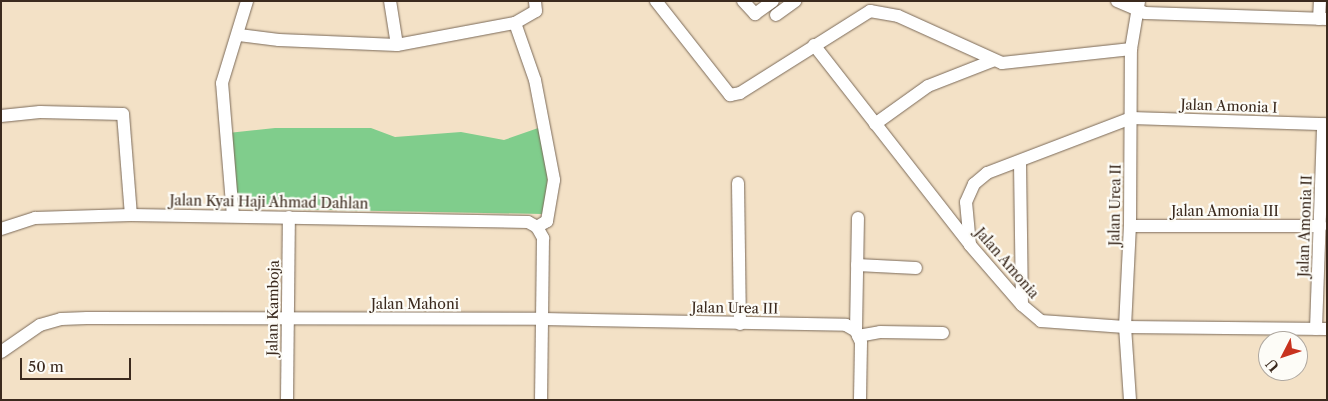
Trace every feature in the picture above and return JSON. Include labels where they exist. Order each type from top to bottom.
[{"type":"street","points":[[233,216],[222,83],[239,35],[247,1]]},
{"type":"street","points":[[390,1],[397,45]]},
{"type":"street","points":[[239,35],[279,40],[397,45],[515,23],[536,11],[535,1]]},
{"type":"street","points":[[656,1],[730,96],[740,93],[863,14],[878,11],[898,16],[992,61],[1012,64],[1131,49]]},
{"type":"street","points":[[743,1],[755,14],[773,1]]},
{"type":"street","points":[[776,15],[795,1]]},
{"type":"street","points":[[1118,1],[1138,6],[1323,19],[1320,1]]},
{"type":"street","name":"Jalan Urea II","points":[[1130,400],[1125,327],[1130,226],[1131,49],[1138,6]]},
{"type":"street","points":[[515,23],[535,80],[554,180],[547,221],[537,227],[543,238],[542,400]]},
{"type":"street","name":"Jalan Amonia","points":[[814,45],[970,245],[1022,305],[1041,321],[1125,327],[1321,329]]},
{"type":"street","points":[[875,124],[928,86],[992,61]]},
{"type":"street","points":[[1,116],[40,112],[123,114],[130,215]]},
{"type":"street","points":[[970,245],[966,202],[969,191],[987,174],[1020,163],[1131,118]]},
{"type":"street","name":"Jalan Amonia I","points":[[1131,118],[1325,124]]},
{"type":"street","name":"Jalan Amonia II","points":[[1321,329],[1321,226],[1325,124]]},
{"type":"street","points":[[1020,163],[1022,305]]},
{"type":"street","points":[[738,183],[740,324]]},
{"type":"street","name":"Jalan Kyai Haji Ahmad Dahlan","points":[[1,229],[36,218],[130,215],[528,222],[537,227]]},
{"type":"street","name":"Jalan Kamboja","points":[[287,400],[289,217]]},
{"type":"street","points":[[858,218],[857,333],[861,342],[860,400]]},
{"type":"street","name":"Jalan Amonia III","points":[[1130,226],[1321,226]]},
{"type":"street","points":[[857,265],[916,268]]},
{"type":"street","name":"Jalan Mahoni","points":[[1,352],[30,330],[61,319],[288,317],[542,319]]},
{"type":"street","name":"Jalan Urea III","points":[[542,319],[846,325],[857,333]]},
{"type":"street","points":[[857,333],[943,333]]},
{"type":"green space","points":[[544,126],[549,205],[542,214],[232,208],[228,133],[275,128],[371,128],[395,137],[461,132],[504,140]]}]
